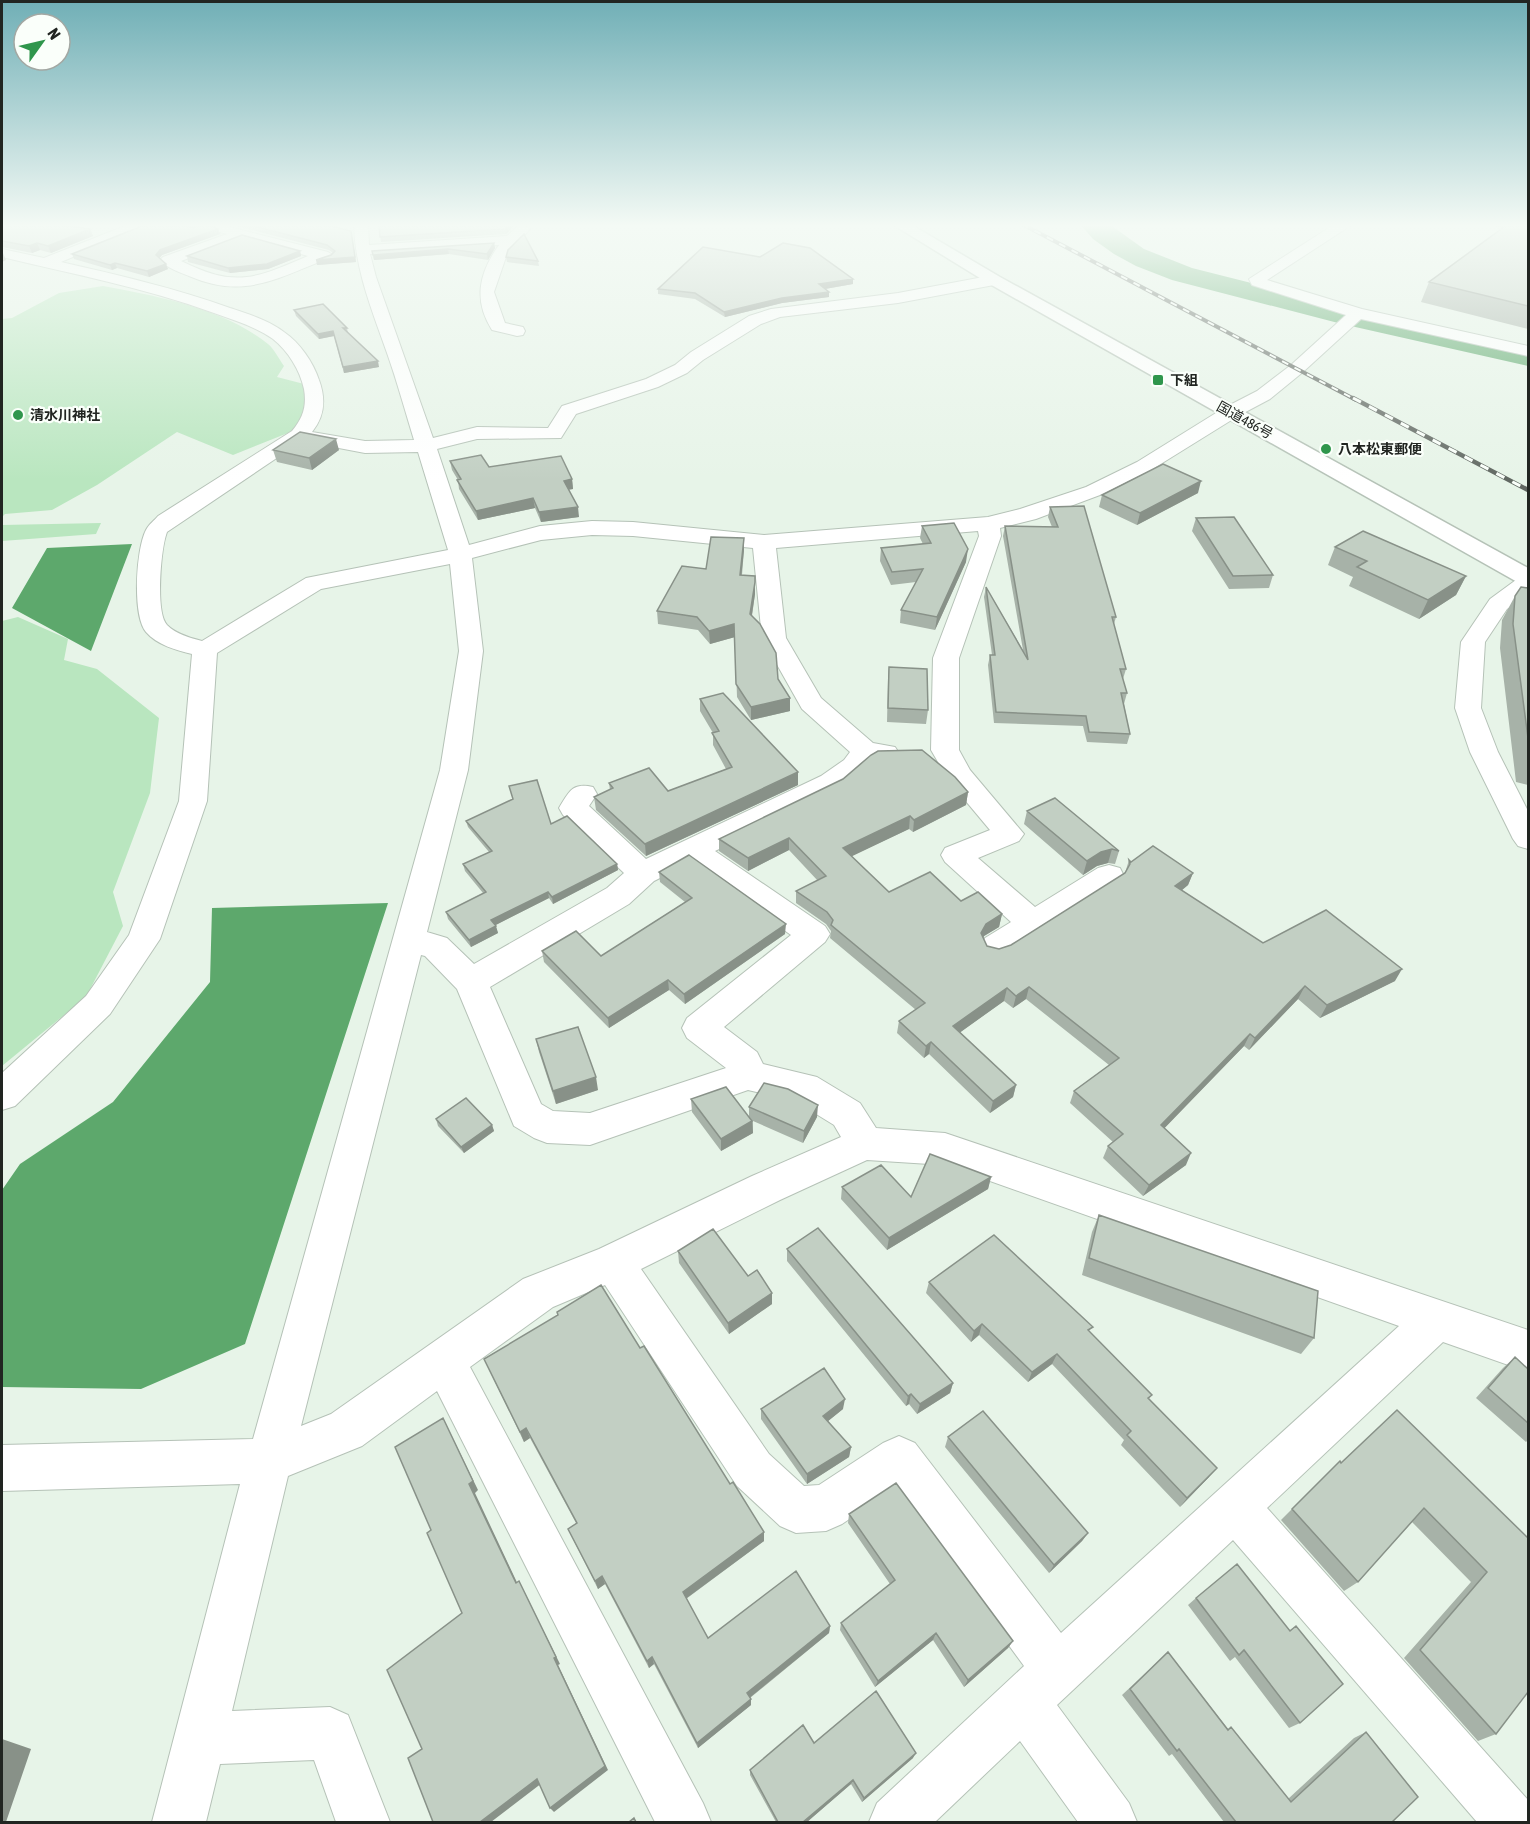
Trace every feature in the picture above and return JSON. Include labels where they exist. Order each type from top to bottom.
[{"type":"highway","name":"国道486号","points":[[1046,309],[1528,578]]},
{"type":"street","points":[[218,309],[243,318],[283,339],[296,352],[310,379],[315,400],[312,418],[299,435],[166,521],[156,531],[153,540],[149,598],[153,625],[168,638],[205,650],[314,583],[434,561],[540,533],[591,528],[633,529],[765,542],[988,524],[1028,514],[1093,491],[1144,465],[1231,412],[1244,408],[1296,369],[1355,316]]},
{"type":"street","points":[[179,1822],[269,1461],[454,770],[471,651],[460,553],[427,446],[380,309]]},
{"type":"street","points":[[492,309],[498,326],[516,331]]},
{"type":"street","points":[[299,435],[365,447],[427,446],[477,433],[554,434],[569,410],[652,383],[681,369],[697,356],[755,320],[777,312],[802,309]]},
{"type":"street","points":[[1334,309],[1355,316],[1528,351]]},
{"type":"street","points":[[926,751],[946,658],[990,536],[988,524]]},
{"type":"street","points":[[765,542],[774,638],[812,703],[865,751],[888,754],[926,751],[959,775],[1009,834],[956,855],[1033,924]]},
{"type":"street","points":[[1528,582],[1498,604],[1473,642],[1468,708],[1484,752],[1528,839]]},
{"type":"street","points":[[2,1095],[98,1005],[144,939],[193,801],[205,650]]},
{"type":"street","points":[[471,982],[618,896],[644,873],[831,783],[854,766],[865,751]]},
{"type":"street","points":[[583,794],[573,808],[644,873]]},
{"type":"street","points":[[693,850],[814,934],[699,1028],[746,1062],[748,1075]]},
{"type":"street","points":[[996,947],[1109,876]]},
{"type":"street","points":[[409,940],[436,947],[471,982],[527,1115],[546,1127],[590,1129],[748,1075],[804,1088],[847,1114],[865,1144]]},
{"type":"street","points":[[2,1468],[269,1461],[346,1430],[538,1293],[613,1262],[766,1188],[865,1144],[945,1149],[1528,1352]]},
{"type":"street","points":[[613,1262],[753,1470],[796,1510],[826,1508],[899,1459],[1040,1686],[1110,1822]]},
{"type":"street","points":[[896,1822],[1233,1506],[1437,1319]]},
{"type":"street","points":[[444,1361],[684,1822]]},
{"type":"street","points":[[1233,1506],[1512,1822]]},
{"type":"street","points":[[199,1739],[330,1733],[363,1822]]},
{"type":"shaded area","points":[[29,309],[201,309],[231,321],[268,344],[284,366],[277,377],[304,384],[309,402],[298,429],[233,455],[177,432],[97,485],[52,510],[5,514],[2,517],[2,319],[12,318]]},
{"type":"shaded area","points":[[101,523],[96,534],[2,541],[2,525]]},
{"type":"shaded area","points":[[132,544],[91,651],[12,608],[47,548]]},
{"type":"shaded area","points":[[18,617],[68,639],[64,660],[97,669],[159,718],[150,793],[113,892],[123,926],[86,997],[2,1066],[2,621]]},
{"type":"shaded area","points":[[388,903],[245,1344],[141,1389],[2,1387],[2,1190],[20,1164],[113,1102],[210,982],[212,908]]},
{"type":"building","points":[[328,309],[347,328],[343,328],[378,361],[343,367],[333,331],[318,334],[294,310]]},
{"type":"building","points":[[720,309],[736,309],[724,312]]},
{"type":"building","points":[[300,432],[336,439],[309,458],[273,450]]},
{"type":"building","points":[[481,455],[489,467],[561,456],[572,479],[564,481],[578,507],[539,512],[533,498],[476,511],[457,480],[461,479],[450,461]]},
{"type":"building","points":[[1163,464],[1201,481],[1140,513],[1102,495]]},
{"type":"building","points":[[1084,506],[1116,617],[1112,617],[1126,669],[1120,669],[1127,693],[1121,693],[1130,734],[1089,732],[1086,716],[996,712],[990,655],[995,655],[986,587],[1028,660],[1005,526],[1058,527],[1050,507]]},
{"type":"building","points":[[1234,517],[1273,575],[1233,576],[1196,518]]},
{"type":"building","points":[[954,523],[968,549],[937,617],[901,610],[923,569],[892,572],[881,548],[931,543],[922,526]]},
{"type":"building","points":[[1363,531],[1466,576],[1428,600],[1357,567],[1367,561],[1335,547]]},
{"type":"building","points":[[711,537],[744,538],[740,575],[755,576],[750,614],[760,624],[776,653],[778,679],[790,698],[751,707],[736,684],[734,624],[709,631],[697,617],[657,611],[682,566],[706,569]]},
{"type":"building","points":[[1521,587],[1528,588],[1528,738],[1513,624],[1515,596]]},
{"type":"building","points":[[889,667],[927,669],[928,710],[888,708]]},
{"type":"building","points":[[723,693],[798,772],[645,844],[594,797],[613,788],[609,783],[649,768],[668,791],[732,767],[712,733],[719,731],[700,699]]},
{"type":"building","points":[[922,750],[955,777],[968,792],[914,820],[910,816],[843,848],[889,892],[930,872],[961,901],[978,892],[1002,914],[986,924],[981,933],[987,946],[999,949],[1011,945],[1125,873],[1130,864],[1129,860],[1131,862],[1153,846],[1193,873],[1175,886],[1263,943],[1326,910],[1402,969],[1327,1005],[1305,986],[1255,1038],[1250,1034],[1161,1125],[1191,1153],[1149,1185],[1108,1146],[1123,1134],[1074,1091],[1119,1058],[1029,987],[1016,996],[1007,988],[953,1026],[1016,1085],[993,1101],[931,1042],[926,1046],[899,1021],[925,1003],[831,925],[833,920],[827,912],[796,891],[826,876],[789,838],[748,858],[719,839],[843,779],[878,751]]},
{"type":"building","points":[[537,780],[551,824],[567,816],[617,864],[552,897],[548,892],[491,920],[496,926],[469,940],[446,912],[486,892],[463,864],[492,851],[466,821],[513,799],[509,786]]},
{"type":"building","points":[[1055,798],[1119,851],[1112,849],[1101,852],[1087,861],[1027,811]]},
{"type":"building","points":[[689,855],[786,924],[684,994],[668,980],[608,1018],[542,951],[576,931],[601,956],[692,898],[659,872]]},
{"type":"building","points":[[578,1027],[596,1077],[553,1091],[536,1039]]},
{"type":"building","points":[[764,1083],[788,1089],[818,1105],[804,1131],[749,1107]]},
{"type":"building","points":[[726,1087],[752,1121],[721,1139],[691,1099]]},
{"type":"building","points":[[466,1098],[492,1125],[461,1147],[436,1119]]},
{"type":"building","points":[[930,1154],[991,1177],[889,1238],[842,1187],[881,1165],[911,1197]]},
{"type":"building","points":[[1099,1215],[1318,1291],[1314,1338],[1089,1258]]},
{"type":"building","points":[[818,1228],[953,1383],[920,1404],[911,1394],[908,1396],[787,1249]]},
{"type":"building","points":[[713,1229],[748,1276],[757,1270],[772,1293],[728,1323],[678,1251]]},
{"type":"building","points":[[994,1235],[1093,1327],[1088,1330],[1152,1395],[1148,1398],[1217,1468],[1187,1498],[1127,1435],[1131,1431],[1057,1354],[1032,1372],[982,1324],[974,1331],[929,1282]]},
{"type":"building","points":[[601,1285],[640,1348],[644,1346],[730,1484],[733,1482],[764,1532],[683,1592],[708,1638],[796,1571],[830,1626],[747,1693],[751,1699],[697,1743],[652,1657],[647,1661],[602,1576],[595,1581],[568,1529],[577,1523],[526,1428],[520,1432],[484,1359],[558,1315],[557,1312]]},
{"type":"building","points":[[1515,1357],[1528,1369],[1528,1423],[1488,1388]]},
{"type":"building","points":[[824,1368],[845,1399],[823,1416],[851,1447],[807,1474],[761,1409]]},
{"type":"building","points":[[1397,1410],[1528,1538],[1528,1692],[1496,1734],[1420,1650],[1487,1572],[1424,1508],[1358,1582],[1292,1509],[1340,1461],[1341,1463]]},
{"type":"building","points":[[983,1411],[1088,1533],[1054,1565],[948,1437]]},
{"type":"building","points":[[443,1418],[473,1481],[469,1484],[516,1583],[519,1581],[556,1657],[554,1658],[605,1766],[550,1808],[537,1779],[480,1822],[433,1822],[408,1758],[422,1749],[387,1670],[462,1613],[427,1533],[431,1530],[395,1447]]},
{"type":"building","points":[[896,1483],[1013,1641],[968,1680],[936,1633],[878,1681],[841,1623],[895,1580],[849,1514]]},
{"type":"building","points":[[1237,1564],[1290,1631],[1296,1626],[1343,1684],[1300,1723],[1244,1650],[1239,1655],[1196,1598]]},
{"type":"building","points":[[1168,1652],[1228,1730],[1231,1727],[1291,1802],[1366,1732],[1418,1797],[1392,1822],[1236,1822],[1179,1749],[1177,1751],[1130,1689]]},
{"type":"building","points":[[876,1691],[916,1753],[864,1798],[853,1780],[803,1822],[778,1822],[750,1770],[803,1725],[814,1743]]},
{"type":"waterway","points":[[1319,309],[1528,356]]},
{"type":"railway","points":[[1184,309],[1356,400]]},
{"type":"railway","points":[[1353,398],[1528,490]]},
{"type":"place","name":"下組","points":[[1158,380]]},
{"type":"place","name":"清水川神社","points":[[18,415]]},
{"type":"place","name":"八本松東郵便","points":[[1326,449]]}]
